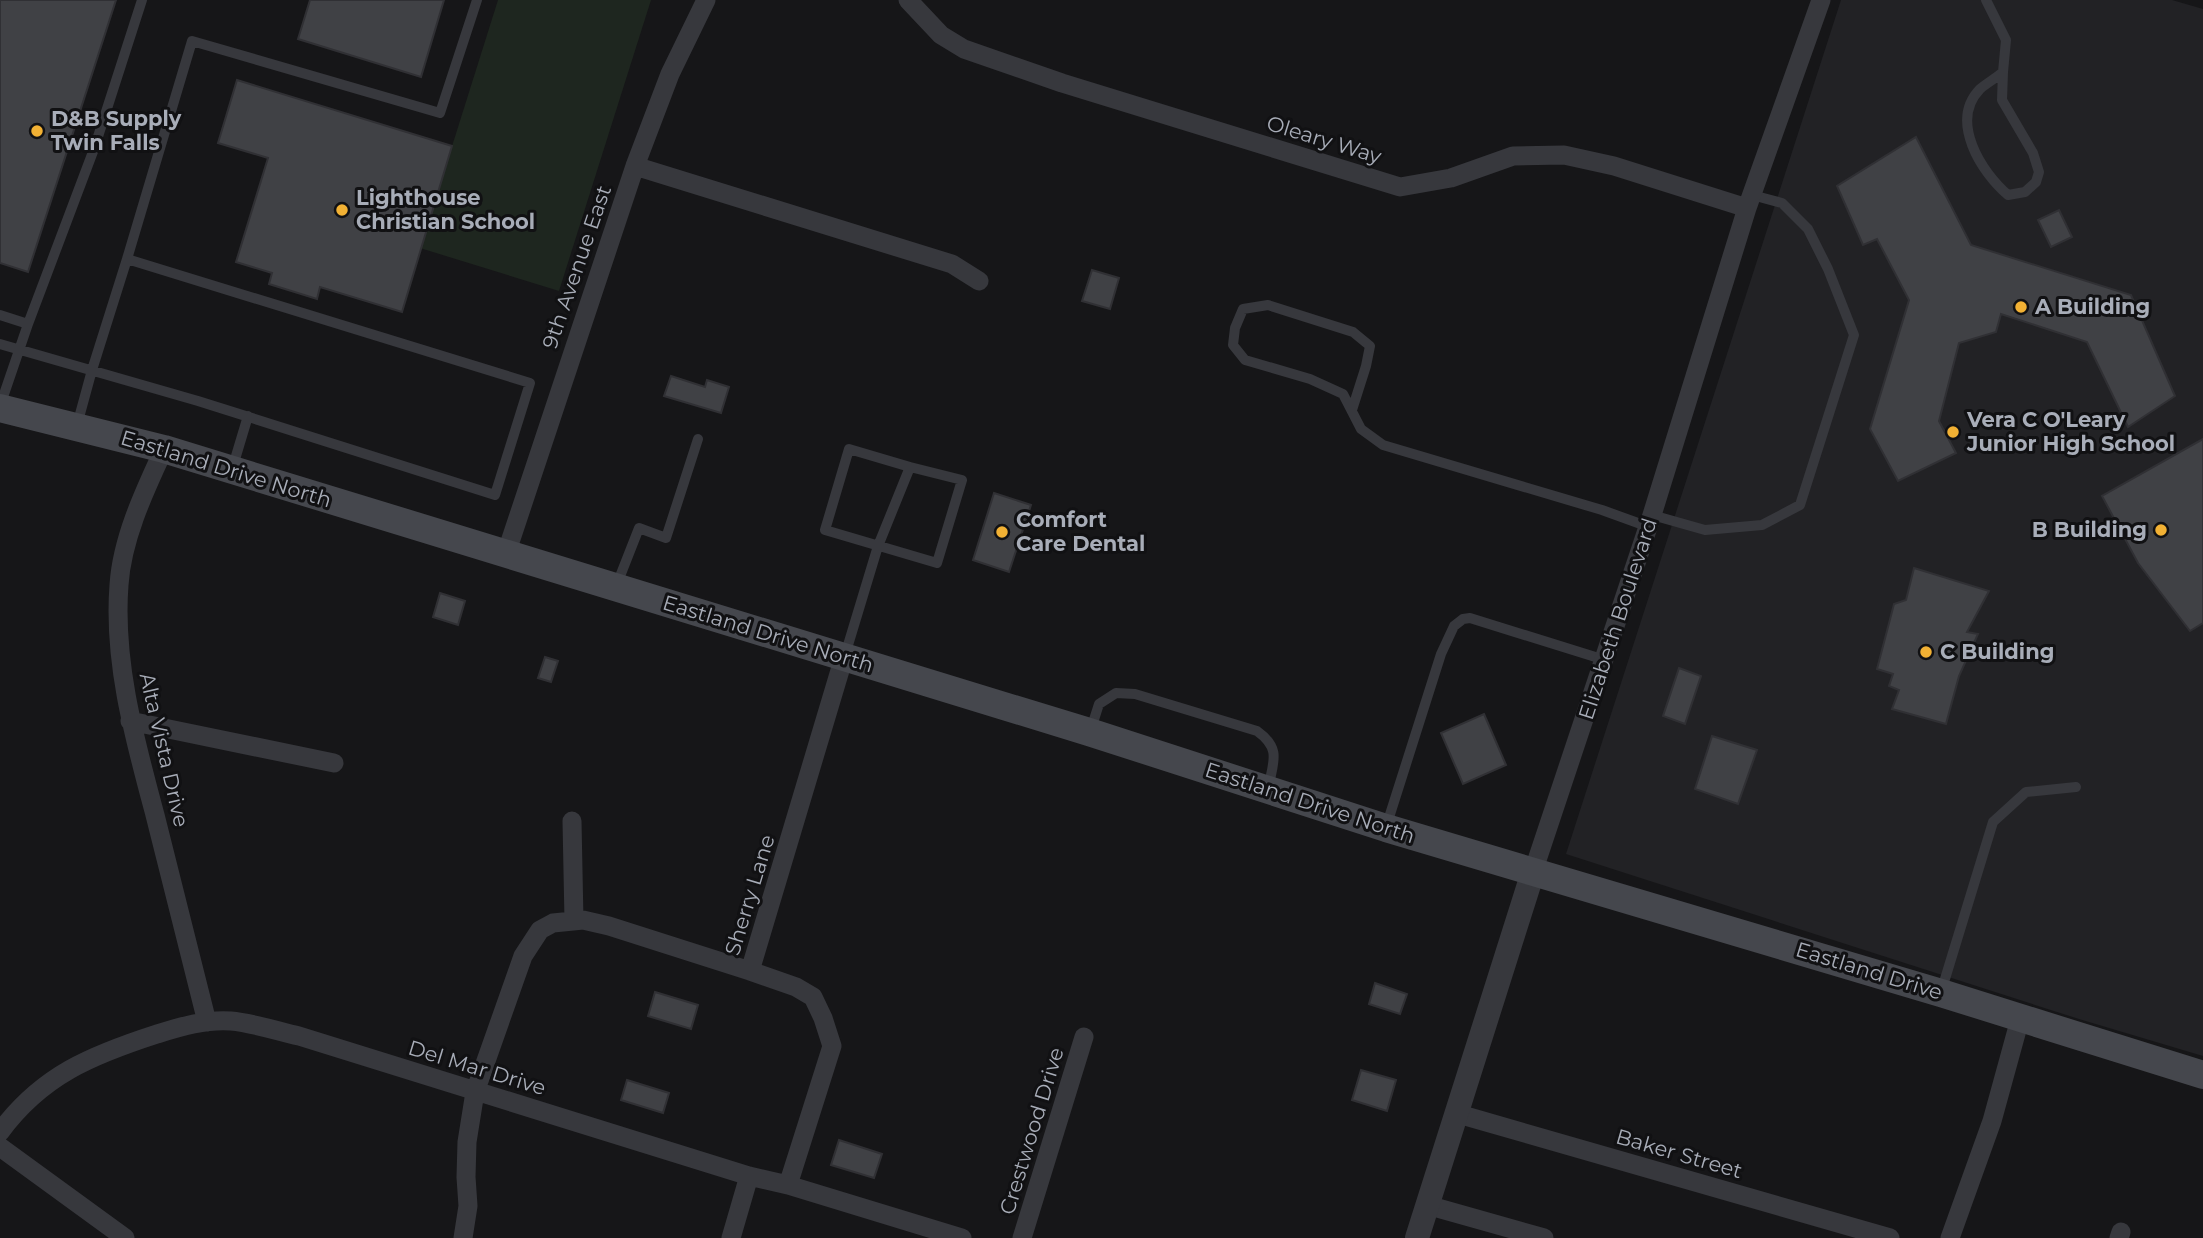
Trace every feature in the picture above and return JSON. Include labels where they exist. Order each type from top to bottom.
[{"type":"main road","name":"Eastland Drive North","points":[[0,407],[164,449],[1089,732],[1534,873]]},
{"type":"main road","name":"Eastland Drive","points":[[1534,873],[1941,992],[2203,1075]]},
{"type":"street","name":"9th Avenue East","points":[[506,554],[635,166],[670,74],[706,0]]},
{"type":"street","name":"Oleary Way","points":[[908,0],[941,35],[964,50],[1062,83],[1400,187],[1451,178],[1513,156],[1564,155],[1750,201]]},
{"type":"street","name":"Elizabeth Boulevard","points":[[1417,1238],[1455,1113],[1650,521],[1750,201],[1819,1]]},
{"type":"street","points":[[635,166],[952,264],[979,281]]},
{"type":"street","name":"Alta Vista Drive","points":[[164,449],[130,534],[119,582],[118,627],[131,721],[207,1022]]},
{"type":"street","name":"Sherry Lane","points":[[788,1185],[832,1046],[813,997],[796,987],[750,971],[844,657]]},
{"type":"street","points":[[131,721],[334,763]]},
{"type":"street","points":[[572,821],[574,921]]},
{"type":"street","points":[[463,1238],[468,1206],[467,1142],[475,1092],[523,956],[540,930],[553,923],[583,920],[750,971]]},
{"type":"street","points":[[1950,1238],[1992,1121],[2020,1019]]},
{"type":"street","name":"Del Mar Drive","points":[[0,1132],[13,1114],[38,1091],[79,1062],[121,1045],[171,1030],[207,1022],[231,1021],[299,1037],[749,1176],[788,1185],[962,1238]]},
{"type":"street","name":"Crestwood Drive","points":[[1022,1238],[1084,1037]]},
{"type":"street","name":"Baker Street","points":[[1455,1113],[1890,1238]]},
{"type":"street","points":[[0,1147],[125,1238]]},
{"type":"street","points":[[731,1238],[749,1176]]},
{"type":"street","points":[[1427,1205],[1544,1238]]},
{"type":"lane","points":[[0,407],[28,324],[94,149],[142,0]]},
{"type":"lane","points":[[77,426],[192,41],[440,113],[477,0]]},
{"type":"lane","points":[[1986,0],[2006,40],[2002,100],[2033,153],[2039,172],[2036,182],[2025,192],[2008,195],[1995,184],[1972,147],[1966,127],[1972,101],[1980,89],[2003,72]]},
{"type":"lane","points":[[1352,410],[1370,346],[1353,332],[1268,305],[1243,309],[1235,328],[1233,345],[1245,360],[1310,379],[1343,394],[1361,429],[1383,445],[1602,510],[1650,521],[1705,530],[1762,525],[1800,505],[1854,335],[1828,269],[1808,229],[1782,203],[1750,201]]},
{"type":"lane","points":[[0,344],[248,416],[495,495],[530,383],[127,259]]},
{"type":"lane","points":[[0,314],[28,324]]},
{"type":"lane","points":[[232,470],[248,416]]},
{"type":"lane","points":[[616,588],[639,528],[666,538],[698,439]]},
{"type":"lane","points":[[849,449],[910,467],[962,480],[937,563],[825,530],[849,449]]},
{"type":"lane","points":[[844,657],[878,547],[910,467]]},
{"type":"lane","points":[[1386,828],[1441,654],[1454,626],[1463,619],[1470,618],[1605,660]]},
{"type":"lane","points":[[1089,732],[1099,704],[1116,693],[1135,694],[1257,731],[1270,741],[1274,757],[1268,789]]},
{"type":"lane","points":[[1941,992],[1993,822],[2026,792],[2076,787]]},
{"type":"shaded area","points":[[498,0],[651,0],[559,291],[420,248]]},
{"type":"shaded area","name":"Vera C O'Leary Junior High School","points":[[1841,0],[2172,0],[2203,9],[2203,1056],[2079,1019],[1566,854]]},
{"type":"building","name":"D&B Supply Twin Falls","points":[[0,0],[116,0],[28,272],[0,263]]},
{"type":"building","points":[[310,0],[444,0],[421,77],[298,39]]},
{"type":"building","name":"Lighthouse Christian School","points":[[237,80],[452,146],[402,312],[320,287],[317,299],[269,284],[272,273],[236,262],[268,158],[218,143]]},
{"type":"building","name":"A Building","points":[[1916,137],[1971,245],[2131,295],[2175,396],[2128,427],[2087,342],[2001,314],[1996,332],[1959,343],[1939,421],[1956,453],[1898,481],[1870,429],[1909,300],[1877,239],[1863,245],[1837,186]]},
{"type":"building","points":[[2059,210],[2072,237],[2051,247],[2038,220]]},
{"type":"building","points":[[1092,270],[1119,278],[1110,309],[1082,301]]},
{"type":"building","points":[[671,376],[705,387],[707,380],[729,387],[721,413],[664,396]]},
{"type":"building","name":"B Building","points":[[2203,439],[2203,623],[2190,631],[2138,563],[2102,496]]},
{"type":"building","name":"Comfort Care Dental","points":[[994,493],[1031,505],[1009,572],[973,560]]},
{"type":"building","name":"C Building","points":[[1914,568],[1989,591],[1967,632],[1978,634],[1959,676],[1946,724],[1892,709],[1899,690],[1889,686],[1893,674],[1877,669],[1894,604],[1906,600]]},
{"type":"building","points":[[440,593],[465,601],[458,625],[433,617]]},
{"type":"building","points":[[545,657],[558,661],[551,682],[538,678]]},
{"type":"building","points":[[1679,668],[1701,676],[1685,724],[1663,716]]},
{"type":"building","points":[[1484,714],[1506,765],[1463,784],[1441,733]]},
{"type":"building","points":[[1712,736],[1757,750],[1738,804],[1695,789]]},
{"type":"building","points":[[1375,983],[1407,994],[1400,1014],[1369,1004]]},
{"type":"building","points":[[655,992],[698,1005],[691,1029],[648,1016]]},
{"type":"building","points":[[1361,1070],[1396,1080],[1387,1111],[1352,1100]]},
{"type":"building","points":[[627,1080],[669,1093],[663,1113],[621,1100]]},
{"type":"building","points":[[839,1140],[882,1154],[874,1178],[831,1165]]},
{"type":"place","name":"D&B Supply Twin Falls","points":[[37,131]]},
{"type":"place","name":"Lighthouse Christian School","points":[[342,210]]},
{"type":"place","name":"A Building","points":[[2021,307]]},
{"type":"place","name":"Vera C O'Leary Junior High School","points":[[1953,432]]},
{"type":"place","name":"B Building","points":[[2161,530]]},
{"type":"place","name":"Comfort Care Dental","points":[[1002,532]]},
{"type":"place","name":"C Building","points":[[1926,652]]}]
